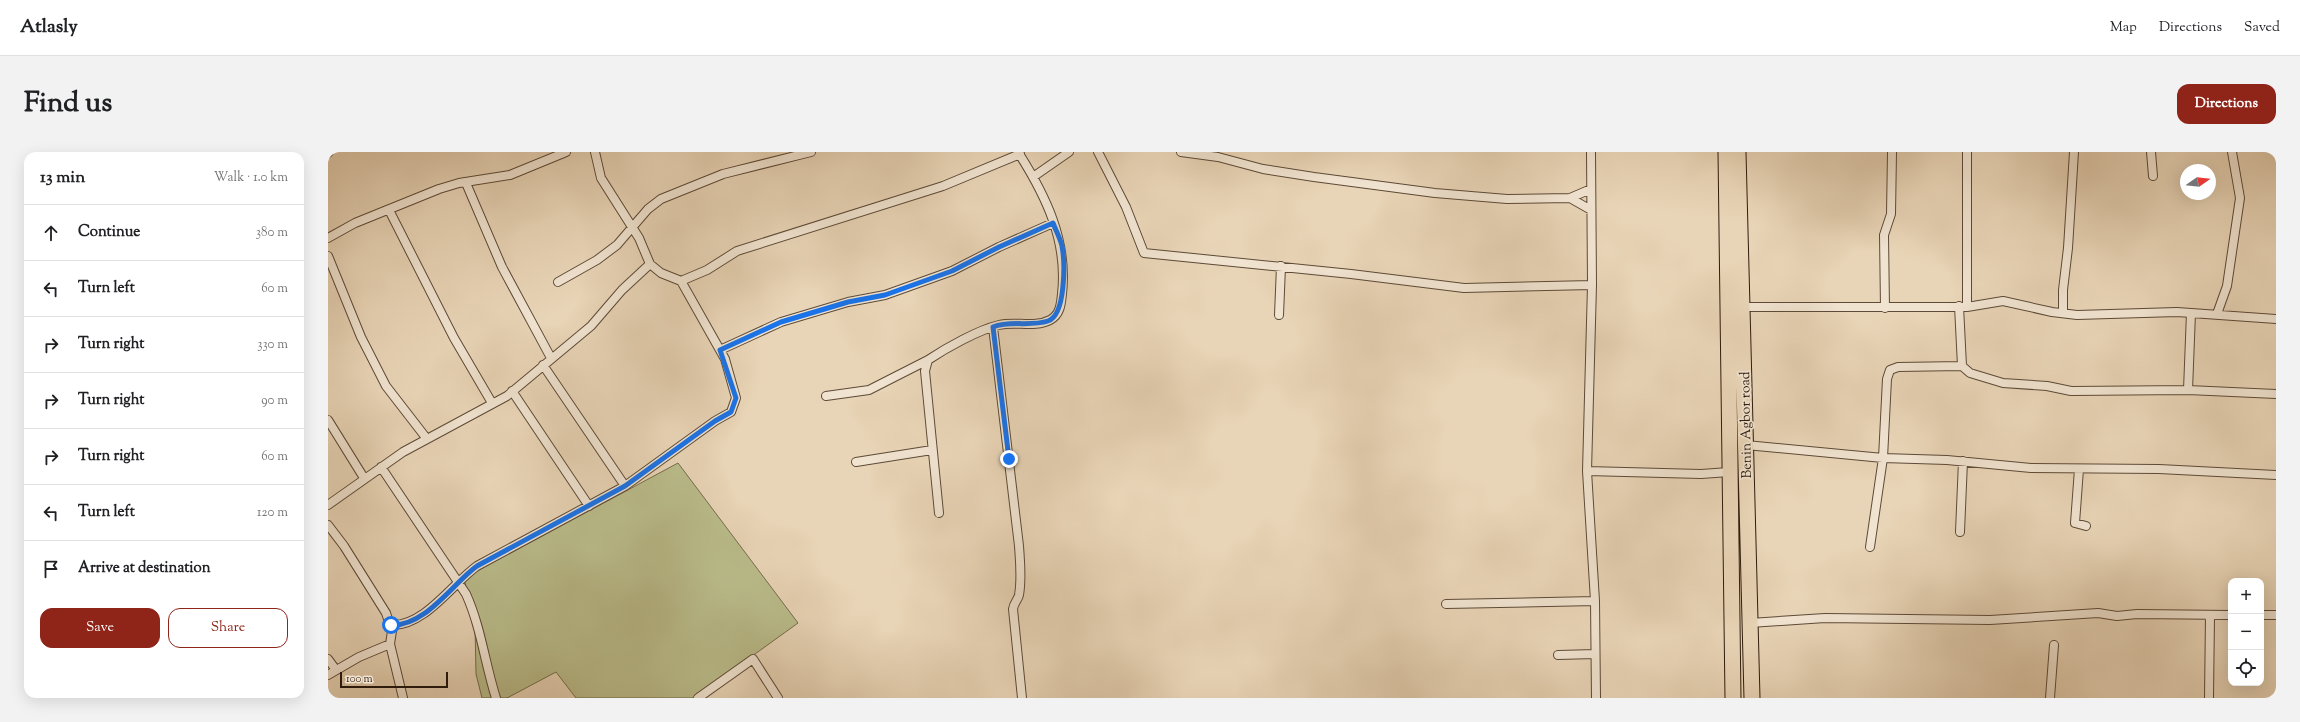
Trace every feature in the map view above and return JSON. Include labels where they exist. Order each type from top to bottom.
[{"type":"highway","name":"Benin Agbor road","points":[[1726,152],[1733,698]]},
{"type":"highway","name":"Benin Agbor road","points":[[1738,152],[1752,698]]},
{"type":"street","points":[[328,238],[355,223],[438,189],[510,175],[566,152]]},
{"type":"street","points":[[595,152],[601,178],[632,226],[650,264],[661,273],[681,280],[707,270],[737,251],[943,186],[1019,153],[1033,177],[1062,246],[1064,264],[1061,299],[1057,315],[1049,321],[1038,324],[1008,324],[993,327],[869,390],[826,396]]},
{"type":"street","points":[[558,282],[612,249],[652,205],[670,194],[723,174],[811,152]]},
{"type":"street","points":[[1033,177],[1069,152]]},
{"type":"street","points":[[1098,152],[1126,207],[1144,252],[1281,266],[1464,288],[1592,285]]},
{"type":"street","points":[[1181,152],[1218,157],[1263,169],[1435,193],[1507,199],[1570,198],[1591,189]]},
{"type":"street","points":[[1591,152],[1592,285],[1587,471],[1595,601],[1594,654],[1596,698]]},
{"type":"street","points":[[1885,308],[1883,278],[1884,236],[1890,214],[1892,152]]},
{"type":"street","points":[[1962,366],[1967,152]]},
{"type":"street","points":[[2063,313],[2063,290],[2068,248],[2074,152]]},
{"type":"street","points":[[2151,152],[2153,176]]},
{"type":"street","points":[[2217,314],[2227,286],[2240,198],[2232,152]]},
{"type":"street","points":[[466,183],[502,267],[552,358]]},
{"type":"street","points":[[1570,198],[1591,210]]},
{"type":"street","points":[[389,210],[454,338],[492,403]]},
{"type":"street","points":[[720,350],[781,322],[848,302],[885,295],[952,271],[999,247],[1053,223]]},
{"type":"street","points":[[328,256],[361,337],[386,386],[427,439]]},
{"type":"street","points":[[328,505],[364,478],[403,452],[512,391],[591,326],[622,290],[650,264]]},
{"type":"street","points":[[1279,315],[1281,266]]},
{"type":"street","points":[[391,625],[398,626],[422,614],[459,584],[468,572],[477,566],[625,486],[715,421],[731,412],[736,398],[720,350],[681,280]]},
{"type":"street","points":[[1742,307],[1885,308],[1963,306],[2003,301],[2077,315],[2191,313],[2276,319]]},
{"type":"street","points":[[2188,390],[2191,313]]},
{"type":"street","points":[[993,327],[1019,546],[1021,581],[1019,597],[1014,604],[1013,609],[1022,698]]},
{"type":"street","points":[[928,360],[925,371],[939,513]]},
{"type":"street","points":[[543,365],[625,486]]},
{"type":"street","points":[[1870,547],[1883,458],[1887,379],[1890,370],[1898,367],[1962,366],[1970,373],[2003,383],[2048,386],[2071,391],[2188,390],[2276,394]]},
{"type":"street","points":[[512,391],[589,506]]},
{"type":"street","points":[[328,420],[364,478]]},
{"type":"street","points":[[1746,445],[1883,458],[1963,461],[2031,468],[2159,469],[2276,475]]},
{"type":"street","points":[[856,462],[932,450]]},
{"type":"street","points":[[1960,532],[1963,461]]},
{"type":"street","points":[[382,467],[466,594],[476,616],[485,660],[496,698]]},
{"type":"street","points":[[2079,469],[2075,523],[2086,526]]},
{"type":"street","points":[[1587,471],[1701,474],[1729,472]]},
{"type":"street","points":[[328,525],[344,546],[386,613],[391,625],[392,638],[390,644],[403,698]]},
{"type":"street","points":[[1446,604],[1595,601]]},
{"type":"street","points":[[1750,623],[1825,618],[1990,620],[2098,613],[2117,616],[2137,614],[2228,615]]},
{"type":"street","points":[[2264,615],[2276,614]]},
{"type":"street","points":[[2209,698],[2210,615]]},
{"type":"street","points":[[328,675],[390,644]]},
{"type":"street","points":[[2050,698],[2054,645]]},
{"type":"street","points":[[1558,655],[1594,654]]},
{"type":"street","points":[[698,698],[753,658],[778,698]]},
{"type":"street","points":[[328,659],[336,670]]},
{"type":"green space","points":[[678,463],[798,623],[694,698],[576,698],[556,672],[507,698],[482,698],[476,674],[475,626],[464,578]]},
{"type":"route","points":[[391,625],[398,626],[422,614],[446,596],[459,584],[468,572],[477,566],[625,486],[658,464],[715,421],[731,412],[736,398],[735,389],[728,373],[725,359],[720,350],[781,322],[848,302],[885,295],[952,271],[1022,236],[1053,223],[1062,246],[1064,264],[1063,285],[1057,315],[1049,321],[1038,324],[1008,324],[993,327],[1009,459]]}]
